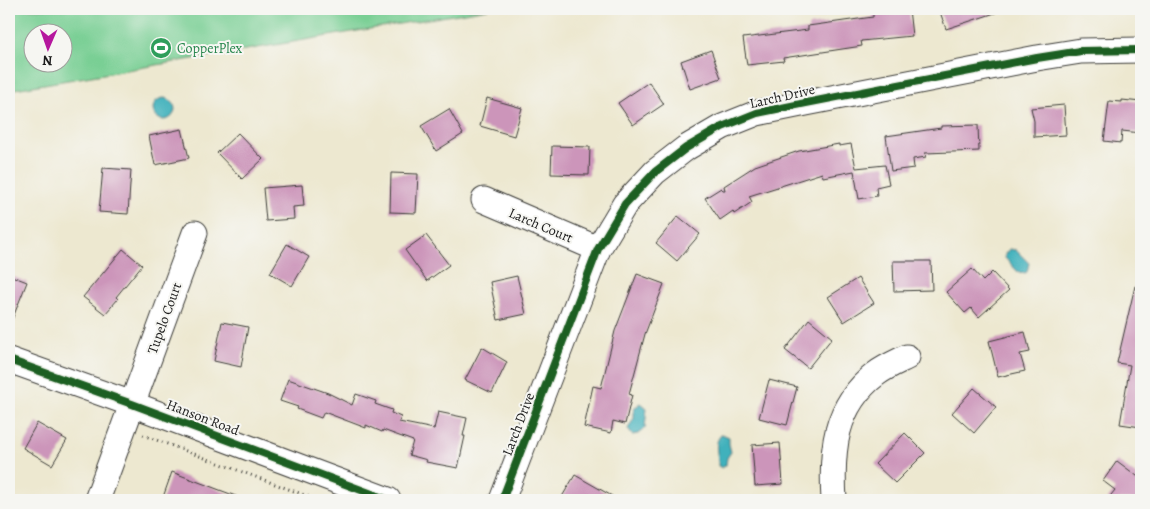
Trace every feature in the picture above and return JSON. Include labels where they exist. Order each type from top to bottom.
[{"type":"street","name":"Larch Drive","points":[[502,500],[598,249],[625,204],[656,172],[686,148],[722,127],[757,114],[1037,58],[1082,51],[1141,50]]},
{"type":"street","name":"Larch Court","points":[[484,200],[598,249]]},
{"type":"street","name":"Tupelo Court","points":[[97,500],[196,233]]},
{"type":"street","points":[[834,500],[833,461],[835,441],[840,422],[848,404],[876,374],[907,357]]},
{"type":"street","name":"Hanson Road","points":[[9,360],[388,500]]},
{"type":"path","points":[[142,430],[143,435],[318,500]]},
{"type":"green space","name":"CopperPlex","points":[[9,9],[488,9],[9,90]]},
{"type":"water","points":[[164,98],[174,105],[175,109],[168,119],[164,120],[154,113],[153,109],[160,99]]},
{"type":"water","points":[[1009,249],[1016,250],[1029,263],[1027,272],[1018,272],[1005,258],[1005,254]]},
{"type":"water","points":[[641,403],[647,408],[645,428],[638,434],[632,435],[628,429],[634,418],[634,408]]},
{"type":"water","points":[[722,434],[729,437],[731,452],[727,458],[726,465],[722,468],[718,466],[717,441]]},
{"type":"building","points":[[909,9],[912,36],[861,41],[862,46],[783,58],[784,61],[747,65],[743,38],[808,30],[808,26],[873,17],[873,12]]},
{"type":"building","points":[[939,9],[997,9],[998,12],[946,29]]},
{"type":"building","points":[[711,50],[721,78],[690,89],[681,61]]},
{"type":"building","points":[[649,82],[664,104],[633,125],[618,103]]},
{"type":"building","points":[[487,98],[522,108],[514,136],[480,126]]},
{"type":"building","points":[[1122,100],[1141,102],[1141,133],[1122,131],[1121,143],[1104,141],[1109,101],[1122,102]]},
{"type":"building","points":[[1064,105],[1066,135],[1034,137],[1034,121],[1031,108]]},
{"type":"building","points":[[449,109],[463,134],[436,151],[421,126]]},
{"type":"building","points":[[978,125],[979,151],[925,153],[926,157],[913,159],[914,168],[891,171],[886,136],[941,128],[941,126]]},
{"type":"building","points":[[182,129],[189,158],[155,165],[149,136]]},
{"type":"building","points":[[238,133],[263,159],[242,179],[217,153]]},
{"type":"building","points":[[839,144],[839,146],[851,144],[856,168],[885,165],[889,184],[876,187],[877,196],[859,199],[854,171],[823,177],[822,173],[749,196],[752,202],[734,214],[733,211],[720,220],[705,198],[721,188],[725,190],[724,186],[755,166],[799,151]]},
{"type":"building","points":[[552,146],[590,147],[589,175],[551,174]]},
{"type":"building","points":[[103,168],[131,170],[128,214],[99,212]]},
{"type":"building","points":[[391,173],[418,174],[416,213],[390,212]]},
{"type":"building","points":[[302,185],[304,206],[293,207],[294,219],[266,221],[263,188]]},
{"type":"building","points":[[678,216],[700,234],[677,261],[656,243]]},
{"type":"building","points":[[426,235],[449,265],[427,281],[405,250]]},
{"type":"building","points":[[287,244],[309,257],[292,286],[270,273]]},
{"type":"building","points":[[123,249],[142,265],[105,314],[83,297]]},
{"type":"building","points":[[893,261],[931,261],[932,290],[894,291]]},
{"type":"building","points":[[972,269],[983,281],[992,272],[1009,290],[979,317],[971,308],[965,313],[946,292]]},
{"type":"building","points":[[637,274],[664,284],[645,334],[629,394],[632,395],[625,424],[613,421],[611,433],[584,427],[593,386],[601,388],[615,331]]},
{"type":"building","points":[[9,275],[27,282],[10,325],[9,325]]},
{"type":"building","points":[[517,276],[526,314],[498,320],[490,282]]},
{"type":"building","points":[[858,278],[874,303],[844,322],[828,297]]},
{"type":"building","points":[[1135,286],[1141,287],[1141,427],[1120,424],[1130,365],[1117,363]]},
{"type":"building","points":[[809,319],[832,338],[808,368],[785,350]]},
{"type":"building","points":[[222,322],[248,327],[241,367],[214,361]]},
{"type":"building","points":[[1025,332],[1030,352],[1020,354],[1025,371],[998,377],[989,341]]},
{"type":"building","points":[[482,347],[507,362],[492,393],[465,380]]},
{"type":"building","points":[[288,379],[328,393],[352,405],[356,394],[376,401],[375,404],[392,410],[391,413],[401,417],[399,422],[434,429],[438,412],[467,418],[458,468],[426,462],[427,460],[409,455],[413,441],[366,425],[366,428],[324,412],[321,418],[280,401]]},
{"type":"building","points":[[769,380],[797,387],[787,425],[759,418]]},
{"type":"building","points":[[974,388],[996,407],[974,433],[952,413]]},
{"type":"building","points":[[37,423],[67,440],[52,465],[23,448]]},
{"type":"building","points":[[905,433],[925,453],[895,483],[875,464]]},
{"type":"building","points":[[780,443],[783,484],[755,486],[752,445]]},
{"type":"building","points":[[1117,461],[1141,479],[1141,500],[1107,500],[1115,490],[1103,481]]},
{"type":"building","points":[[172,472],[241,498],[240,500],[162,500]]},
{"type":"building","points":[[575,475],[619,500],[560,500]]},
{"type":"cycle path","points":[[502,500],[598,249],[625,204],[655,172],[686,148],[722,127],[757,113],[1037,58],[1081,51],[1141,50]]},
{"type":"cycle path","points":[[9,360],[388,500]]},
{"type":"place","name":"CopperPlex","points":[[161,48]]}]
